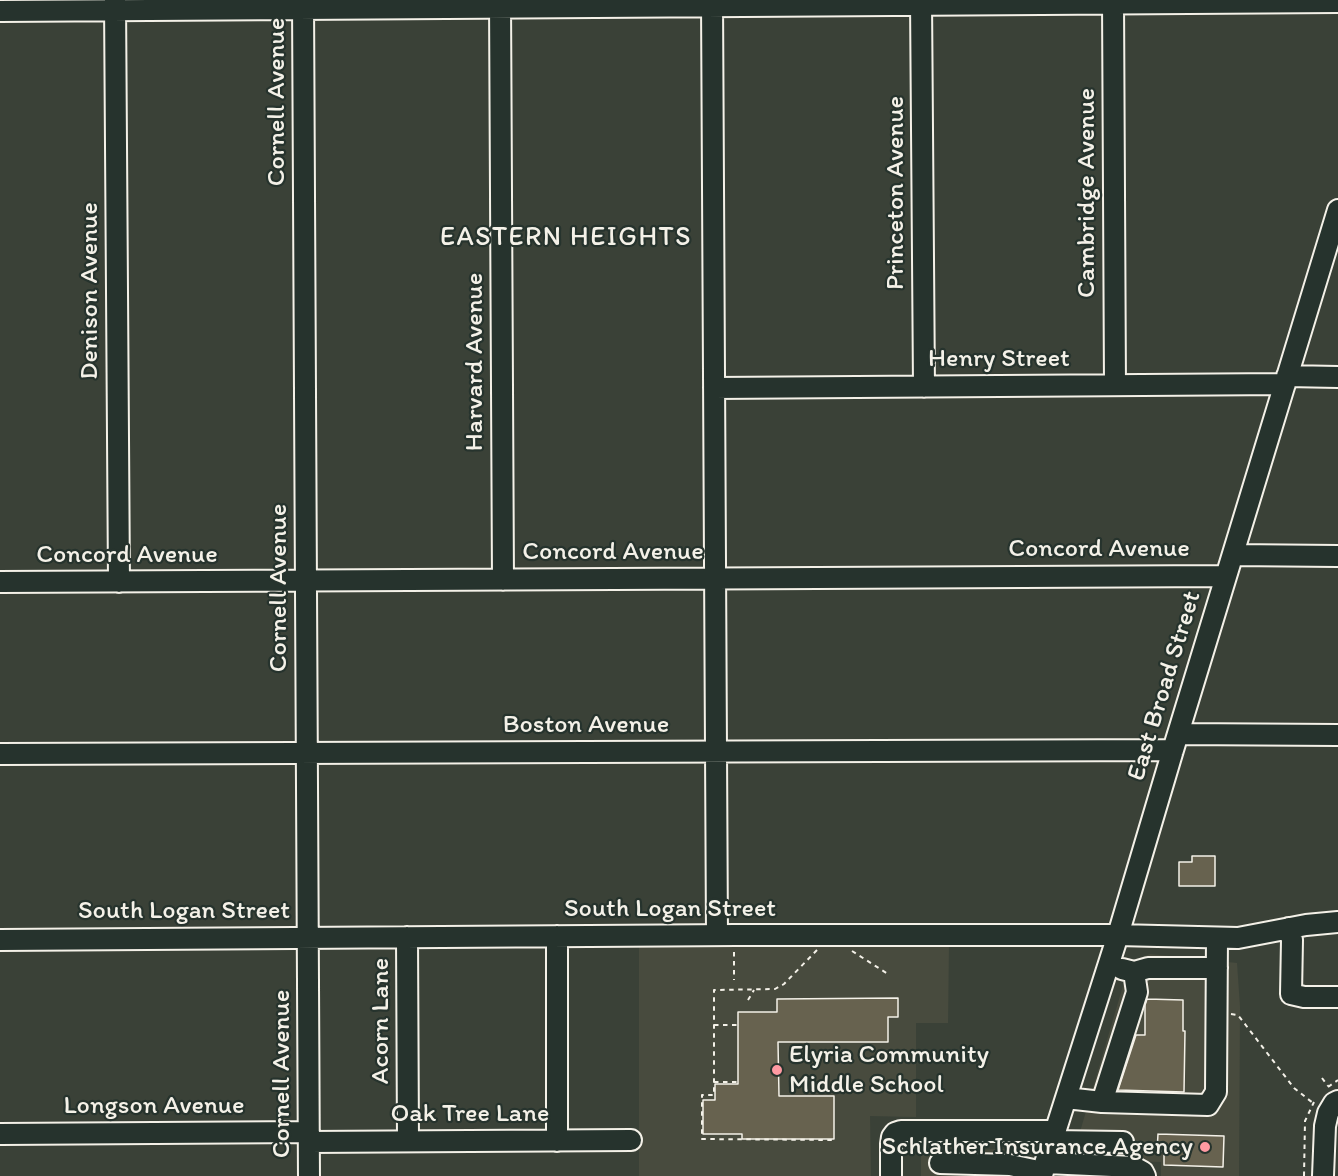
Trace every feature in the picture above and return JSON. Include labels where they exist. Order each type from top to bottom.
[{"type":"street","name":"Princeton Avenue","points":[[921,2],[924,387]]},
{"type":"street","name":"Cambridge Avenue","points":[[1113,2],[1115,385]]},
{"type":"street","points":[[0,11],[115,5],[1338,2]]},
{"type":"street","points":[[712,3],[717,935]]},
{"type":"street","name":"Cornell Avenue","points":[[303,4],[309,1176]]},
{"type":"street","name":"Harvard Avenue","points":[[500,4],[503,579]]},
{"type":"street","name":"Denison Avenue","points":[[115,5],[118,582]]},
{"type":"street","name":"East Broad Street","points":[[1043,1170],[1118,935],[1338,210]]},
{"type":"street","name":"Henry Street","points":[[714,388],[1115,385],[1338,377]]},
{"type":"street","points":[[1233,555],[1338,556]]},
{"type":"street","name":"Concord Avenue","points":[[0,582],[1226,576]]},
{"type":"street","name":"Boston Avenue","points":[[0,754],[716,751],[1175,742],[1338,735]]},
{"type":"street","name":"South Logan Street","points":[[0,940],[717,935],[1118,935],[1238,938],[1316,923],[1338,922]]},
{"type":"street","points":[[1289,928],[1292,940],[1291,994],[1304,997],[1338,997]]},
{"type":"street","points":[[557,936],[557,1141]]},
{"type":"street","name":"Acorn Lane","points":[[407,937],[408,1141]]},
{"type":"street","points":[[1066,1098],[1102,1102],[1208,1105],[1216,1092],[1217,938]]},
{"type":"street","points":[[1108,966],[1141,970],[1217,968]]},
{"type":"street","points":[[1102,1102],[1137,992],[1141,970]]},
{"type":"street","points":[[1323,1176],[1325,1126],[1328,1113],[1334,1103],[1333,1094]]},
{"type":"street","points":[[891,1176],[892,1137],[901,1131],[1054,1136],[1123,1142]]},
{"type":"street","points":[[940,1131],[940,1169],[1010,1165],[1043,1170],[1134,1167],[1144,1174]]},
{"type":"street","name":"Longson Avenue","points":[[0,1134],[309,1137]]},
{"type":"street","name":"Oak Tree Lane","points":[[309,1137],[408,1141],[631,1140]]},
{"type":"path","points":[[819,948],[779,987],[770,990],[714,990],[714,1095],[702,1095],[702,1139],[834,1140]]},
{"type":"path","points":[[848,948],[888,974]]},
{"type":"path","points":[[734,949],[734,980]]},
{"type":"path","points":[[748,1000],[754,990]]},
{"type":"path","points":[[1233,1014],[1238,1016],[1294,1088],[1313,1103]]},
{"type":"path","points":[[714,1025],[737,1025]]},
{"type":"path","points":[[1322,1078],[1333,1094]]},
{"type":"path","points":[[714,1082],[738,1082]]},
{"type":"shaded area","name":"Elyria Community Middle School","points":[[949,943],[948,1023],[916,1023],[916,1117],[870,1116],[871,1176],[639,1176],[639,944]]},
{"type":"shaded area","points":[[1150,954],[1237,963],[1240,1007],[1239,1176],[1161,1176],[1161,1162],[1072,1159],[1130,962]]},
{"type":"shaded area","points":[[1022,1149],[1012,1176],[921,1176],[921,1150]]},
{"type":"building","points":[[1192,856],[1215,856],[1215,886],[1179,886],[1179,862],[1192,862]]},
{"type":"building","points":[[898,998],[898,1017],[888,1017],[888,1042],[778,1042],[779,1096],[834,1096],[834,1139],[742,1139],[742,1134],[703,1134],[703,1100],[715,1100],[715,1084],[738,1084],[738,1012],[777,1012],[777,999]]},
{"type":"building","points":[[1147,999],[1183,1000],[1184,1092],[1118,1090],[1136,1035],[1145,1035]]},
{"type":"building","points":[[1158,1134],[1224,1136],[1223,1167],[1164,1165],[1164,1151],[1157,1151]]},
{"type":"place","name":"Elyria Community Middle School","points":[[777,1070]]},
{"type":"place","name":"Schlather Insurance Agency","points":[[1205,1147]]},
{"type":"district","name":"EASTERN HEIGHTS","points":[[566,238]]}]
